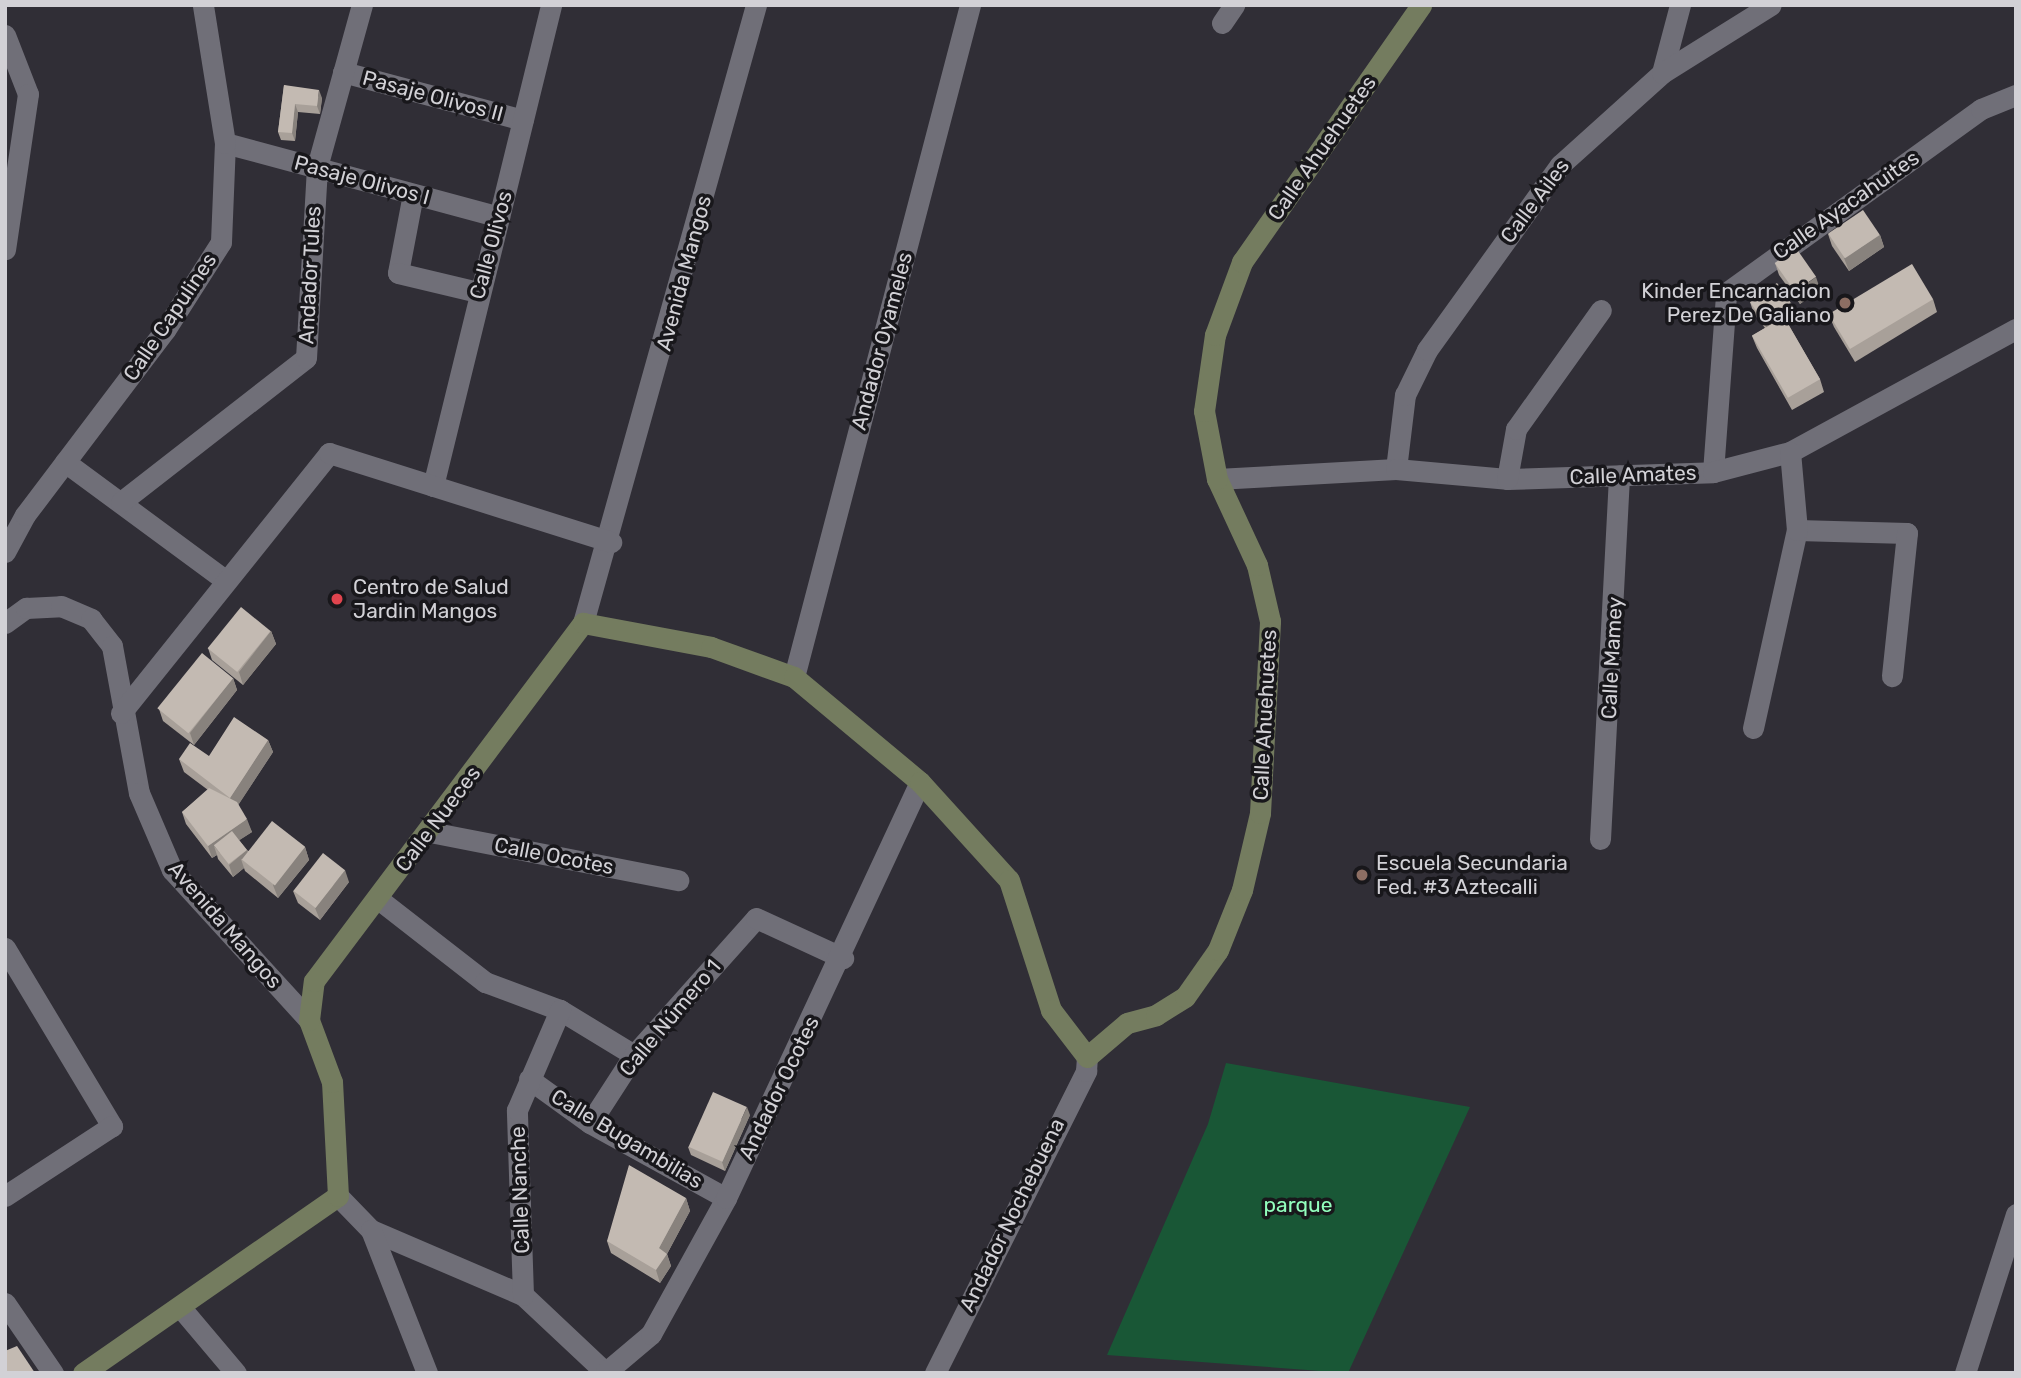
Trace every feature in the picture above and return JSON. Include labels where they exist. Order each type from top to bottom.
[{"type":"main road","name":"Calle Ahuehuetes","points":[[1087,1057],[1127,1023],[1156,1015],[1185,997],[1217,950],[1242,890],[1260,813],[1270,621],[1257,565],[1217,479],[1204,411],[1215,335],[1242,262],[1422,5]]},
{"type":"main road","points":[[583,623],[711,647],[794,677],[920,782],[1009,880],[1051,1010],[1087,1057]]},
{"type":"main road","name":"Calle Nueces","points":[[309,1020],[314,981],[430,832],[583,623]]},
{"type":"main road","name":"Avenida Mangos","points":[[309,1020],[332,1082],[338,1196]]},
{"type":"main road","points":[[83,1373],[181,1308],[338,1196]]},
{"type":"street","name":"Calle Capulines","points":[[5,552],[65,462],[165,330],[221,242],[225,143],[203,5]]},
{"type":"street","name":"Andador Tules","points":[[121,502],[306,358],[317,167],[362,5]]},
{"type":"street","name":"Calle Olivos","points":[[433,486],[478,292],[551,5]]},
{"type":"street","name":"Avenida Mangos","points":[[583,623],[611,542],[756,5]]},
{"type":"street","name":"Andador Oyameles","points":[[794,677],[970,5]]},
{"type":"street","points":[[1662,73],[1681,5]]},
{"type":"street","name":"Calle Ailes","points":[[1395,470],[1405,395],[1427,350],[1560,164],[1662,73],[1771,5]]},
{"type":"street","points":[[5,35],[28,94],[5,250]]},
{"type":"street","name":"Pasaje Olivos II","points":[[343,72],[523,120]]},
{"type":"street","name":"Calle Ayacahuites","points":[[1713,472],[1726,293],[1982,108],[2016,95]]},
{"type":"street","name":"Pasaje Olivos I","points":[[225,143],[499,216]]},
{"type":"street","points":[[413,194],[398,272],[478,292]]},
{"type":"street","points":[[1507,479],[1516,429],[1601,310]]},
{"type":"street","name":"Calle Amates","points":[[1217,479],[1395,470],[1507,479],[1713,472],[1790,452],[2016,329]]},
{"type":"street","points":[[1753,728],[1797,530],[1790,452]]},
{"type":"street","points":[[121,713],[329,453],[611,542]]},
{"type":"street","points":[[65,462],[225,580]]},
{"type":"street","name":"Calle Mamey","points":[[1600,839],[1619,475]]},
{"type":"street","points":[[1797,530],[1907,533],[1892,676]]},
{"type":"street","name":"Avenida Mangos","points":[[5,623],[26,608],[61,606],[91,619],[112,646],[121,713],[139,793],[172,870],[309,1020]]},
{"type":"street","name":"Andador Ocotes","points":[[606,1372],[651,1334],[726,1198],[843,958],[920,782]]},
{"type":"street","name":"Calle Ocotes","points":[[430,832],[678,880]]},
{"type":"street","points":[[377,898],[485,982],[560,1010],[634,1055]]},
{"type":"street","name":"Calle Número 1","points":[[590,1123],[634,1055],[756,918],[843,958]]},
{"type":"street","points":[[5,948],[112,1126],[5,1195]]},
{"type":"street","name":"Calle Nanche","points":[[523,1295],[517,1110],[560,1010]]},
{"type":"street","name":"Andador Nochebuena","points":[[935,1373],[1086,1071],[1087,1057]]},
{"type":"street","name":"Calle Bugambilias","points":[[529,1079],[590,1123],[726,1198]]},
{"type":"street","points":[[338,1196],[371,1230],[523,1295],[606,1372]]},
{"type":"street","points":[[1965,1373],[2016,1214]]},
{"type":"street","points":[[371,1230],[427,1373]]},
{"type":"street","points":[[5,1303],[53,1373]]},
{"type":"street","points":[[181,1308],[236,1373]]},
{"type":"green space","name":"parque","points":[[1226,1063],[1470,1107],[1348,1373],[1107,1355],[1208,1124]]},
{"type":"building","points":[[284,85],[319,90],[317,106],[295,104],[292,133],[278,132]]},
{"type":"building","points":[[1863,210],[1880,235],[1845,258],[1828,233]]},
{"type":"building","points":[[1796,248],[1816,277],[1795,292],[1775,263]]},
{"type":"building","points":[[1912,264],[1933,299],[1850,349],[1829,314]]},
{"type":"building","points":[[1777,283],[1791,303],[1764,322],[1750,302]]},
{"type":"building","points":[[1784,317],[1820,379],[1788,398],[1752,336]]},
{"type":"building","points":[[241,607],[271,631],[237,672],[208,648]]},
{"type":"building","points":[[202,653],[233,678],[188,733],[157,708]]},
{"type":"building","points":[[234,717],[268,740],[230,798],[179,759],[190,743],[209,756]]},
{"type":"building","points":[[209,788],[237,802],[247,819],[208,846],[182,812]]},
{"type":"building","points":[[272,821],[305,847],[275,885],[242,860]]},
{"type":"building","points":[[232,831],[247,850],[229,864],[214,845]]},
{"type":"building","points":[[323,853],[345,870],[316,908],[293,891]]},
{"type":"building","points":[[713,1092],[747,1107],[722,1162],[689,1147]]},
{"type":"building","points":[[629,1165],[686,1198],[659,1248],[667,1254],[656,1270],[607,1241]]},
{"type":"building","points":[[17,1346],[35,1373],[5,1373],[5,1351]]},
{"type":"place","name":"Kinder Encarnacion Perez De Galiano","points":[[1845,303]]},
{"type":"place","name":"Centro de Salud Jardin Mangos","points":[[337,599]]},
{"type":"place","name":"Escuela Secundaria Fed. #3 Aztecalli","points":[[1362,875]]}]
